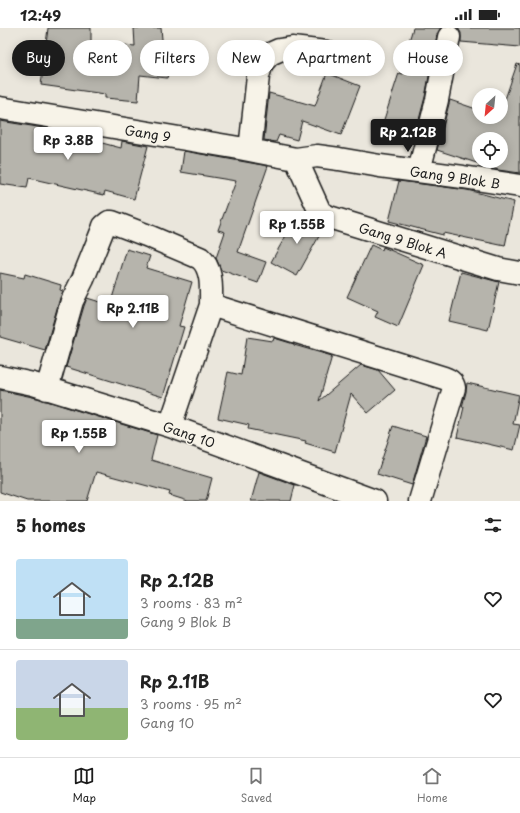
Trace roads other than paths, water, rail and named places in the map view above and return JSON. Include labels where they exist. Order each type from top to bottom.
[{"type":"street","points":[[419,171],[437,100],[449,37]]},
{"type":"street","points":[[250,150],[258,76],[262,63],[270,54],[283,49]]},
{"type":"street","name":"Gang 9","points":[[0,108],[296,159]]},
{"type":"street","name":"Gang 9 Blok B","points":[[296,159],[317,156],[520,186]]},
{"type":"street","name":"Gang 9 Blok A","points":[[296,159],[320,212],[329,217],[498,269],[520,273]]},
{"type":"street","points":[[47,389],[72,301],[84,279],[104,226],[109,222],[112,222],[200,258],[209,271],[211,305],[170,426]]},
{"type":"street","points":[[211,305],[444,378],[452,382],[454,388],[420,501]]},
{"type":"street","name":"Gang 10","points":[[0,377],[47,389],[170,426],[375,501]]}]
